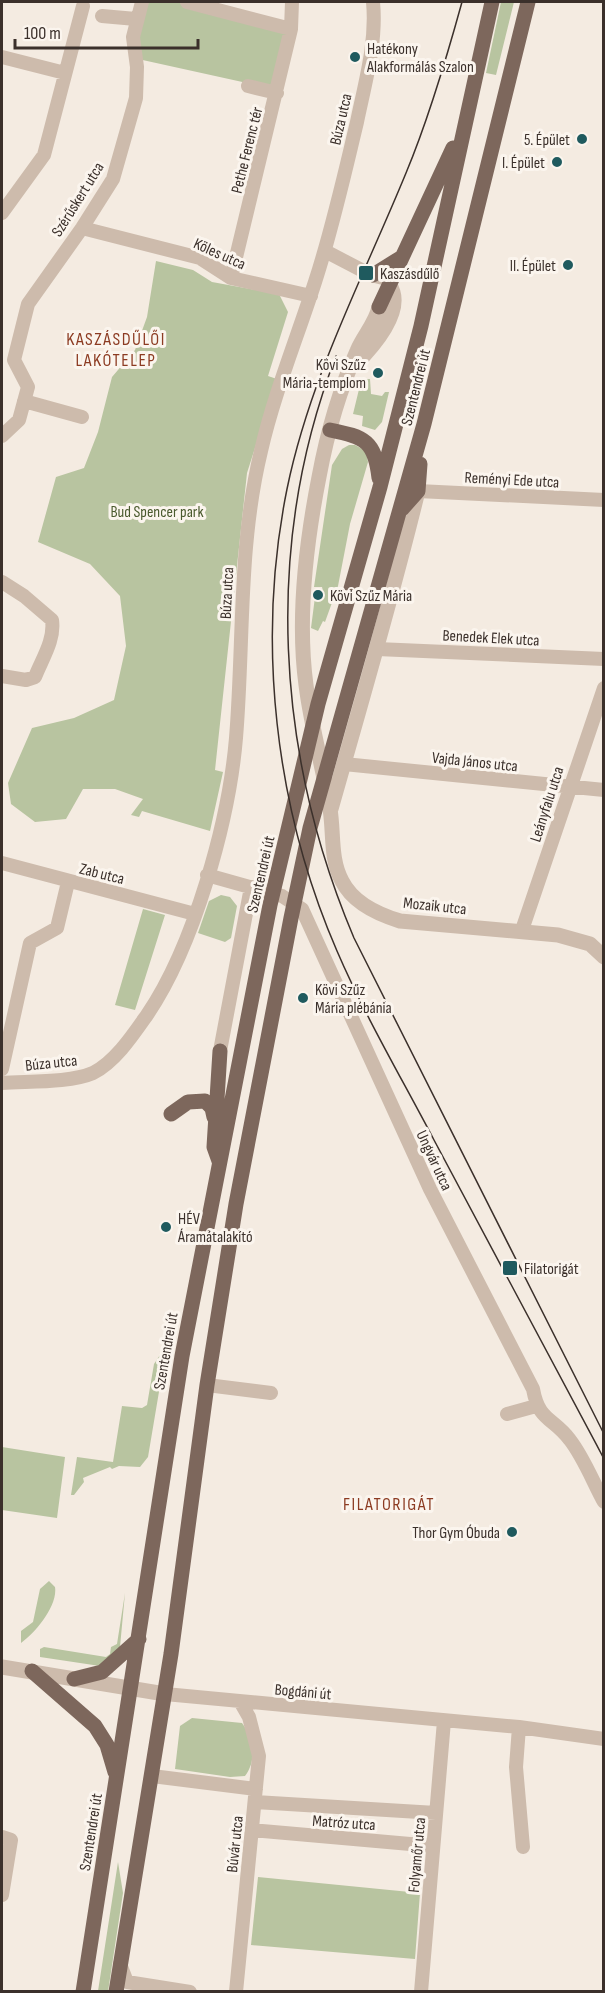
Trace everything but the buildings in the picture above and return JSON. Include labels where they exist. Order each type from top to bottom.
[{"type":"main road","name":"Szentendrei út","points":[[83,1992],[182,1356],[251,1002],[312,728],[380,487],[427,303],[492,2]]},
{"type":"main road","name":"Szentendrei út","points":[[116,1992],[165,1694],[207,1386],[236,1204],[310,828],[424,424],[528,2]]},
{"type":"main road","points":[[379,307],[464,124]]},
{"type":"main road","points":[[372,275],[402,257]]},
{"type":"main road","points":[[400,511],[418,491],[424,424]]},
{"type":"main road","points":[[330,430],[358,436],[369,444],[377,458],[380,487]]},
{"type":"main road","points":[[220,1051],[214,1147],[220,1165]]},
{"type":"main road","points":[[171,1114],[188,1102],[205,1101],[212,1108],[215,1120]]},
{"type":"main road","points":[[74,1678],[102,1672],[139,1639]]},
{"type":"main road","points":[[32,1671],[90,1720],[102,1734],[117,1778]]},
{"type":"street","name":"Szérűskert utca","points":[[24,401],[28,387],[8,359],[27,304],[82,228],[113,179],[136,98],[133,37],[142,2]]},
{"type":"street","points":[[187,2],[291,29]]},
{"type":"street","name":"Pethe Ferenc tér","points":[[231,278],[277,93],[291,29],[292,2]]},
{"type":"street","name":"Búza utca","points":[[2,1083],[76,1077],[92,1073],[103,1066],[123,1046],[160,996],[171,976],[195,914],[224,809],[236,740],[242,578],[247,528],[261,451],[325,251],[368,69],[373,38],[373,2]]},
{"type":"street","points":[[2,213],[44,155],[82,6]]},
{"type":"street","points":[[102,16],[136,19]]},
{"type":"street","points":[[2,57],[65,74]]},
{"type":"street","points":[[248,86],[277,93]]},
{"type":"street","name":"Köles utca","points":[[82,228],[200,258],[231,278],[311,296]]},
{"type":"street","points":[[325,251],[382,278],[389,284],[395,297],[394,309],[377,339],[349,372]]},
{"type":"street","points":[[330,812],[305,673],[305,593],[319,476],[330,430],[349,372],[379,307],[379,296],[372,275]]},
{"type":"street","points":[[2,436],[19,420],[24,401],[82,417]]},
{"type":"street","points":[[330,812],[377,649],[418,491]]},
{"type":"street","name":"Reményi Ede utca","points":[[418,491],[603,500]]},
{"type":"street","points":[[2,582],[24,596],[52,620],[53,627],[51,643],[45,649],[35,677],[26,680],[2,676]]},
{"type":"street","name":"Benedek Elek utca","points":[[377,649],[603,659]]},
{"type":"street","name":"Leányfalu utca","points":[[524,925],[568,787],[603,688]]},
{"type":"street","points":[[314,727],[331,734],[343,731],[354,723]]},
{"type":"street","name":"Vajda János utca","points":[[344,764],[603,790]]},
{"type":"street","name":"Mozaik utca","points":[[330,812],[337,868],[341,880],[361,903],[400,921],[524,925],[580,940],[603,957]]},
{"type":"street","name":"Zab utca","points":[[2,863],[195,914]]},
{"type":"street","name":"Ungvár utca","points":[[207,875],[282,896],[302,909],[430,1189],[533,1389],[536,1406],[542,1415],[559,1427],[571,1441],[603,1502]]},
{"type":"street","points":[[2,1069],[30,943],[57,928],[68,882]]},
{"type":"street","name":"Szentendrei út","points":[[220,1051],[251,887]]},
{"type":"street","points":[[207,1386],[271,1393]]},
{"type":"street","points":[[507,1414],[536,1406]]},
{"type":"street","name":"Bogdáni út","points":[[2,1667],[165,1694],[241,1703],[519,1727],[603,1739]]},
{"type":"street","name":"Búvár utca","points":[[236,1992],[259,1756],[255,1736],[241,1703]]},
{"type":"street","name":"Folyamőr utca","points":[[421,1992],[444,1721]]},
{"type":"street","points":[[519,1727],[516,1767],[523,1847]]},
{"type":"street","name":"Matróz utca","points":[[152,1776],[255,1796],[436,1813]]},
{"type":"street","name":"Matróz utca","points":[[252,1830],[434,1846]]},
{"type":"street","points":[[2,1838],[11,1840],[2,1895]]},
{"type":"street","points":[[120,1964],[127,1982],[190,1992]]},
{"type":"green space","points":[[145,2],[176,2],[288,32],[274,89],[138,59],[135,37]]},
{"type":"green space","points":[[501,2],[514,2],[496,75],[486,73]]},
{"type":"green space","name":"Bud Spencer park","points":[[156,261],[193,270],[212,282],[279,294],[288,312],[268,376],[277,379],[247,473],[215,770],[223,772],[210,831],[142,811],[139,817],[131,815],[143,799],[115,789],[83,789],[66,819],[35,822],[11,804],[8,783],[32,728],[74,718],[114,700],[126,646],[120,596],[90,564],[38,542],[56,477],[84,468],[98,432],[112,377],[135,350],[147,317]]},
{"type":"green space","points":[[370,379],[371,394],[382,396],[385,392],[389,392],[382,422],[375,430],[362,426],[363,416],[353,414],[361,381]]},
{"type":"green space","points":[[355,445],[366,451],[368,462],[350,524],[338,586],[325,622],[323,621],[318,631],[311,628],[315,597],[323,591],[322,587],[314,587],[332,465],[342,449]]},
{"type":"green space","points":[[221,895],[230,897],[237,906],[231,938],[225,942],[198,933],[209,901]]},
{"type":"green space","points":[[143,909],[165,915],[135,1010],[115,1005]]},
{"type":"green space","points":[[160,1355],[164,1357],[164,1362],[148,1457],[140,1467],[119,1466],[112,1469],[110,1467],[83,1478],[84,1482],[74,1495],[71,1495],[77,1457],[113,1462],[122,1406],[142,1408],[147,1405],[154,1364]]},
{"type":"green space","points":[[2,1447],[65,1457],[57,1518],[2,1510]]},
{"type":"green space","points":[[49,1581],[55,1587],[53,1602],[39,1626],[21,1643],[21,1631],[33,1622],[40,1589]]},
{"type":"green space","points":[[125,1593],[120,1647],[100,1666],[40,1657],[40,1649],[44,1647],[106,1657],[110,1654],[111,1647],[117,1644]]},
{"type":"green space","points":[[192,1718],[242,1723],[249,1736],[252,1750],[251,1763],[245,1776],[230,1777],[175,1769],[180,1726]]},
{"type":"green space","points":[[118,1862],[123,1893],[109,1985],[108,1991],[98,1991]]},
{"type":"green space","points":[[258,1877],[420,1893],[415,1959],[251,1945]]},
{"type":"tram line","points":[[462,2],[422,131],[323,367],[297,448],[287,489],[278,547],[273,606],[273,665],[277,724],[286,782],[299,840],[316,896],[337,951],[359,999],[604,1459]]},
{"type":"tram line","points":[[336,356],[313,428],[297,501],[289,575],[288,649],[295,723],[308,796],[328,868],[354,938],[604,1434]]},
{"type":"place","name":"Hatékony Alakformálás Szalon","points":[[355,57]]},
{"type":"place","name":"5. Épület","points":[[582,139]]},
{"type":"place","name":"I. Épület","points":[[557,162]]},
{"type":"place","name":"II. Épület","points":[[568,265]]},
{"type":"place","name":"Kaszásdűlő","points":[[366,273]]},
{"type":"place","name":"Kövi Szűz Mária-templom","points":[[378,373]]},
{"type":"place","name":"Kövi Szűz Mária","points":[[318,595]]},
{"type":"place","name":"Kövi Szűz Mária plébánia","points":[[303,998]]},
{"type":"place","name":"HÉV Áramátalakító","points":[[166,1227]]},
{"type":"place","name":"Filatorigát","points":[[510,1268]]},
{"type":"place","name":"Thor Gym Óbuda","points":[[512,1532]]},
{"type":"district","name":"KASZÁSDŰLŐI LAKÓTELEP","points":[[116,349]]},
{"type":"district","name":"FILATORIGÁT","points":[[389,1504]]}]
